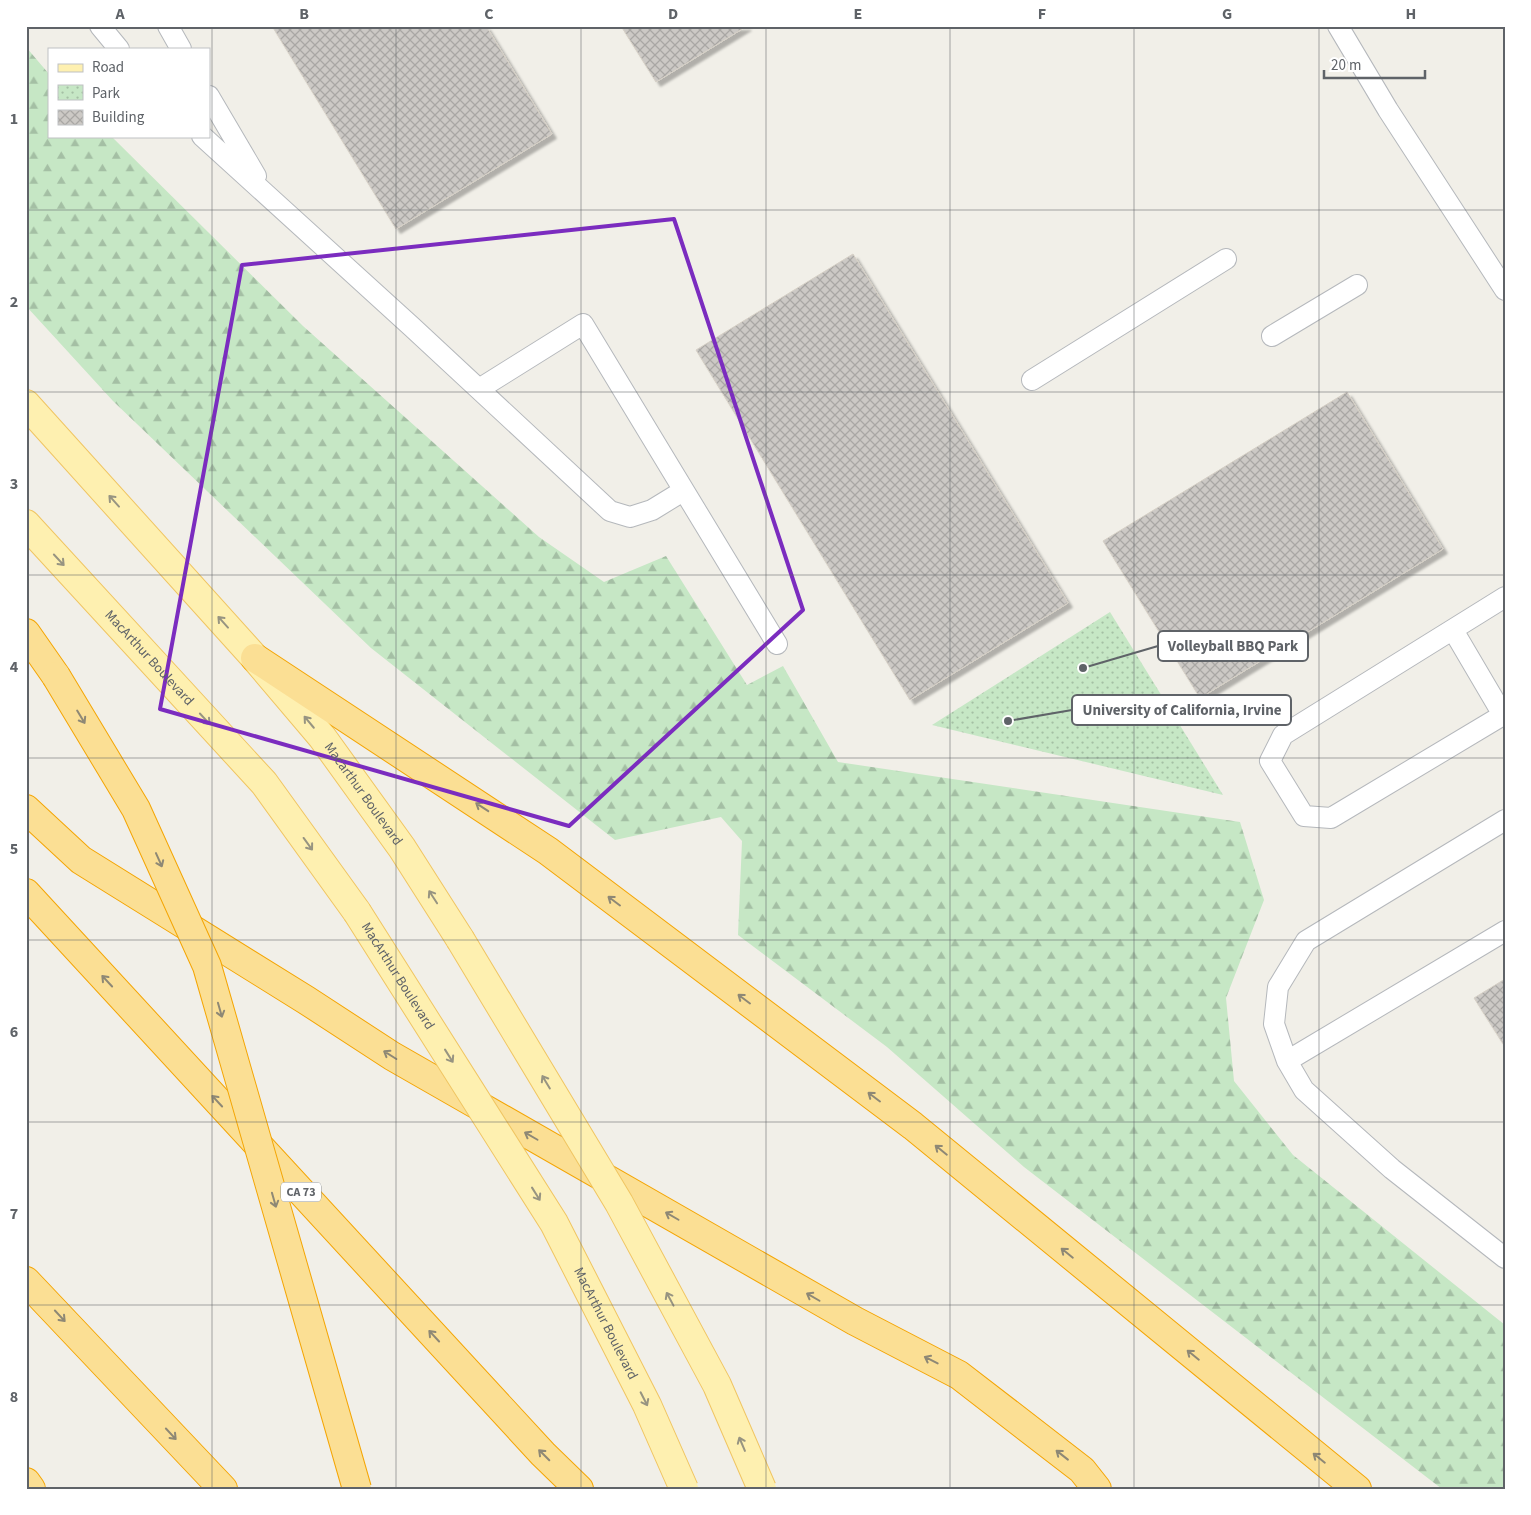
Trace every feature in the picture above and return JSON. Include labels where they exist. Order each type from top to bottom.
[{"type":"highway","points":[[26,633],[56,676],[136,809],[207,966],[357,1489]]},
{"type":"highway","points":[[255,658],[556,857],[912,1126],[1357,1489]]},
{"type":"highway","points":[[26,810],[81,860],[306,1000],[392,1056],[855,1321],[959,1375],[1082,1470],[1097,1489]]},
{"type":"highway","name":"CA 73","points":[[26,893],[543,1454],[579,1489]]},
{"type":"highway","points":[[26,1281],[223,1489]]},
{"type":"highway","points":[[26,1482],[31,1489]]},
{"type":"main road","points":[[26,404],[255,658]]},
{"type":"main road","name":"MacArthur Boulevard","points":[[26,524],[264,783],[357,912],[554,1222],[647,1404],[684,1489]]},
{"type":"main road","name":"Macarthur Boulevard","points":[[255,658],[322,737],[402,848],[460,938],[619,1203],[717,1385],[762,1489]]},
{"type":"lane","points":[[100,26],[118,48]]},
{"type":"lane","points":[[168,26],[180,48]]},
{"type":"lane","points":[[1338,26],[1388,110],[1499,268],[1505,290]]},
{"type":"lane","points":[[210,98],[266,194]]},
{"type":"lane","points":[[204,138],[610,511],[630,518],[652,510],[684,491]]},
{"type":"lane","points":[[1032,380],[1226,259]]},
{"type":"lane","points":[[1272,336],[1357,285]]},
{"type":"lane","points":[[479,389],[583,324],[777,644]]},
{"type":"lane","points":[[1452,630],[1504,717],[1331,818],[1304,816],[1270,761],[1283,735],[1505,597]]},
{"type":"lane","points":[[1505,820],[1306,941],[1278,987],[1274,1024],[1287,1061],[1304,1090],[1392,1169],[1505,1258]]},
{"type":"lane","points":[[1287,1061],[1505,930]]},
{"type":"highlighted area","points":[[674,219],[803,610],[569,826],[160,709],[242,265]]},
{"type":"green space","points":[[26,47],[48,73],[48,138],[113,138],[303,326],[539,537],[604,582],[666,556],[747,685],[783,666],[838,762],[1240,822],[1264,900],[1226,998],[1234,1081],[1293,1155],[1505,1325],[1505,1489],[1442,1489],[1024,1167],[887,1047],[738,935],[742,841],[721,817],[615,840],[371,648],[113,401],[26,306]]},
{"type":"green space","points":[[1110,612],[1223,795],[932,725]]},
{"type":"building","points":[[272,26],[486,26],[552,134],[396,229]]},
{"type":"building","points":[[621,26],[747,26],[656,82]]},
{"type":"building","points":[[853,254],[1068,603],[910,700],[696,350]]},
{"type":"building","points":[[1347,392],[1443,549],[1200,698],[1103,541]]},
{"type":"building","points":[[1505,979],[1505,1047],[1474,998]]},
{"type":"place","name":"Volleyball BBQ Park","points":[[1083,668]]},
{"type":"place","name":"University of California, Irvine","points":[[1008,721]]}]
